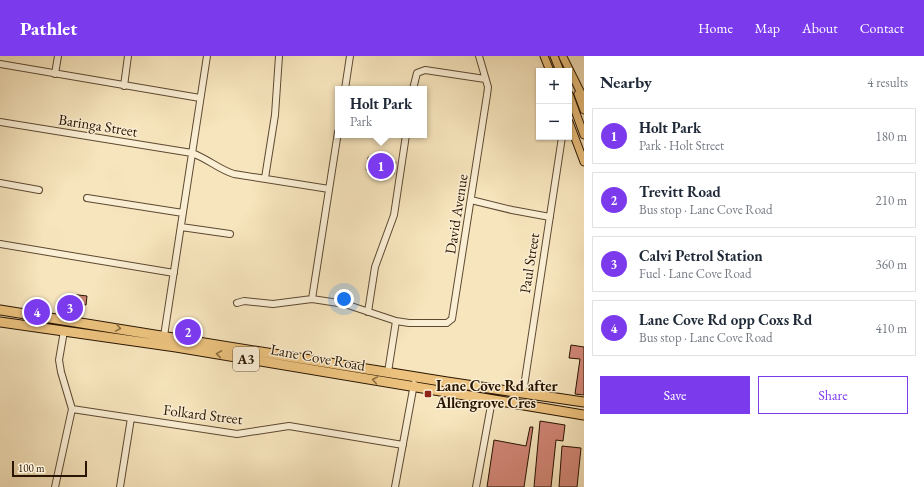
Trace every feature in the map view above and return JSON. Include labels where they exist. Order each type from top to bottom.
[{"type":"highway","name":"Lane Cove Road","points":[[0,310],[584,402]]},
{"type":"highway","name":"Lane Cove Road","points":[[0,322],[183,348],[583,416]]},
{"type":"main road","points":[[544,56],[549,68]]},
{"type":"main road","points":[[554,56],[559,68]]},
{"type":"main road","points":[[563,56],[568,68]]},
{"type":"main road","points":[[563,56],[584,98]]},
{"type":"main road","points":[[572,79],[584,110]]},
{"type":"main road","points":[[572,102],[584,135]]},
{"type":"main road","points":[[572,130],[584,162]]},
{"type":"street","points":[[55,74],[58,56]]},
{"type":"street","points":[[124,86],[128,56]]},
{"type":"street","points":[[164,336],[207,56]]},
{"type":"street","points":[[265,178],[275,115],[279,56]]},
{"type":"street","points":[[345,86],[350,56]]},
{"type":"street","name":"David Avenue","points":[[396,321],[409,323],[442,323],[452,320],[488,95],[479,56]]},
{"type":"street","points":[[0,64],[200,98]]},
{"type":"street","points":[[413,86],[415,76],[420,71],[425,70],[485,79]]},
{"type":"street","name":"Baringa Street","points":[[0,122],[192,153],[209,160],[230,173],[329,189]]},
{"type":"street","points":[[312,299],[337,138]]},
{"type":"street","points":[[368,312],[375,267],[394,215],[406,138]]},
{"type":"street","name":"Paul Street","points":[[523,393],[562,140]]},
{"type":"street","points":[[0,183],[39,190]]},
{"type":"street","points":[[87,198],[183,213]]},
{"type":"street","points":[[471,200],[550,217]]},
{"type":"street","points":[[181,228],[230,234]]},
{"type":"street","points":[[0,244],[174,272]]},
{"type":"street","points":[[237,304],[244,301],[273,304],[312,299],[345,304],[396,321],[388,372]]},
{"type":"street","points":[[55,487],[72,408],[61,372],[59,360],[64,331]]},
{"type":"street","points":[[395,487],[415,376]]},
{"type":"street","points":[[476,487],[492,400]]},
{"type":"street","name":"Folkard Street","points":[[72,408],[237,434],[288,426],[403,444]]},
{"type":"street","points":[[120,487],[131,418]]},
{"type":"green space","points":[[368,157],[396,162],[394,174],[366,170]]},
{"type":"building","points":[[70,294],[87,296],[86,305],[74,303],[72,311],[67,311]]},
{"type":"building","points":[[571,345],[584,347],[584,395],[575,394],[580,359],[569,358]]},
{"type":"building","points":[[540,421],[565,425],[563,441],[556,440],[551,487],[534,487]]},
{"type":"building","points":[[530,427],[533,427],[524,487],[487,487],[494,440],[526,446]]},
{"type":"building","points":[[562,446],[581,448],[577,487],[559,487]]},
{"type":"place","name":"Holt Park","points":[[381,166]]},
{"type":"place","name":"Calvi Petrol Station","points":[[70,308]]},
{"type":"place","name":"Lane Cove Rd opp Coxs Rd","points":[[37,312]]},
{"type":"place","name":"Trevitt Road","points":[[188,332]]},
{"type":"place","name":"Lane Cove Rd after Allengrove Cres","points":[[428,394]]}]
